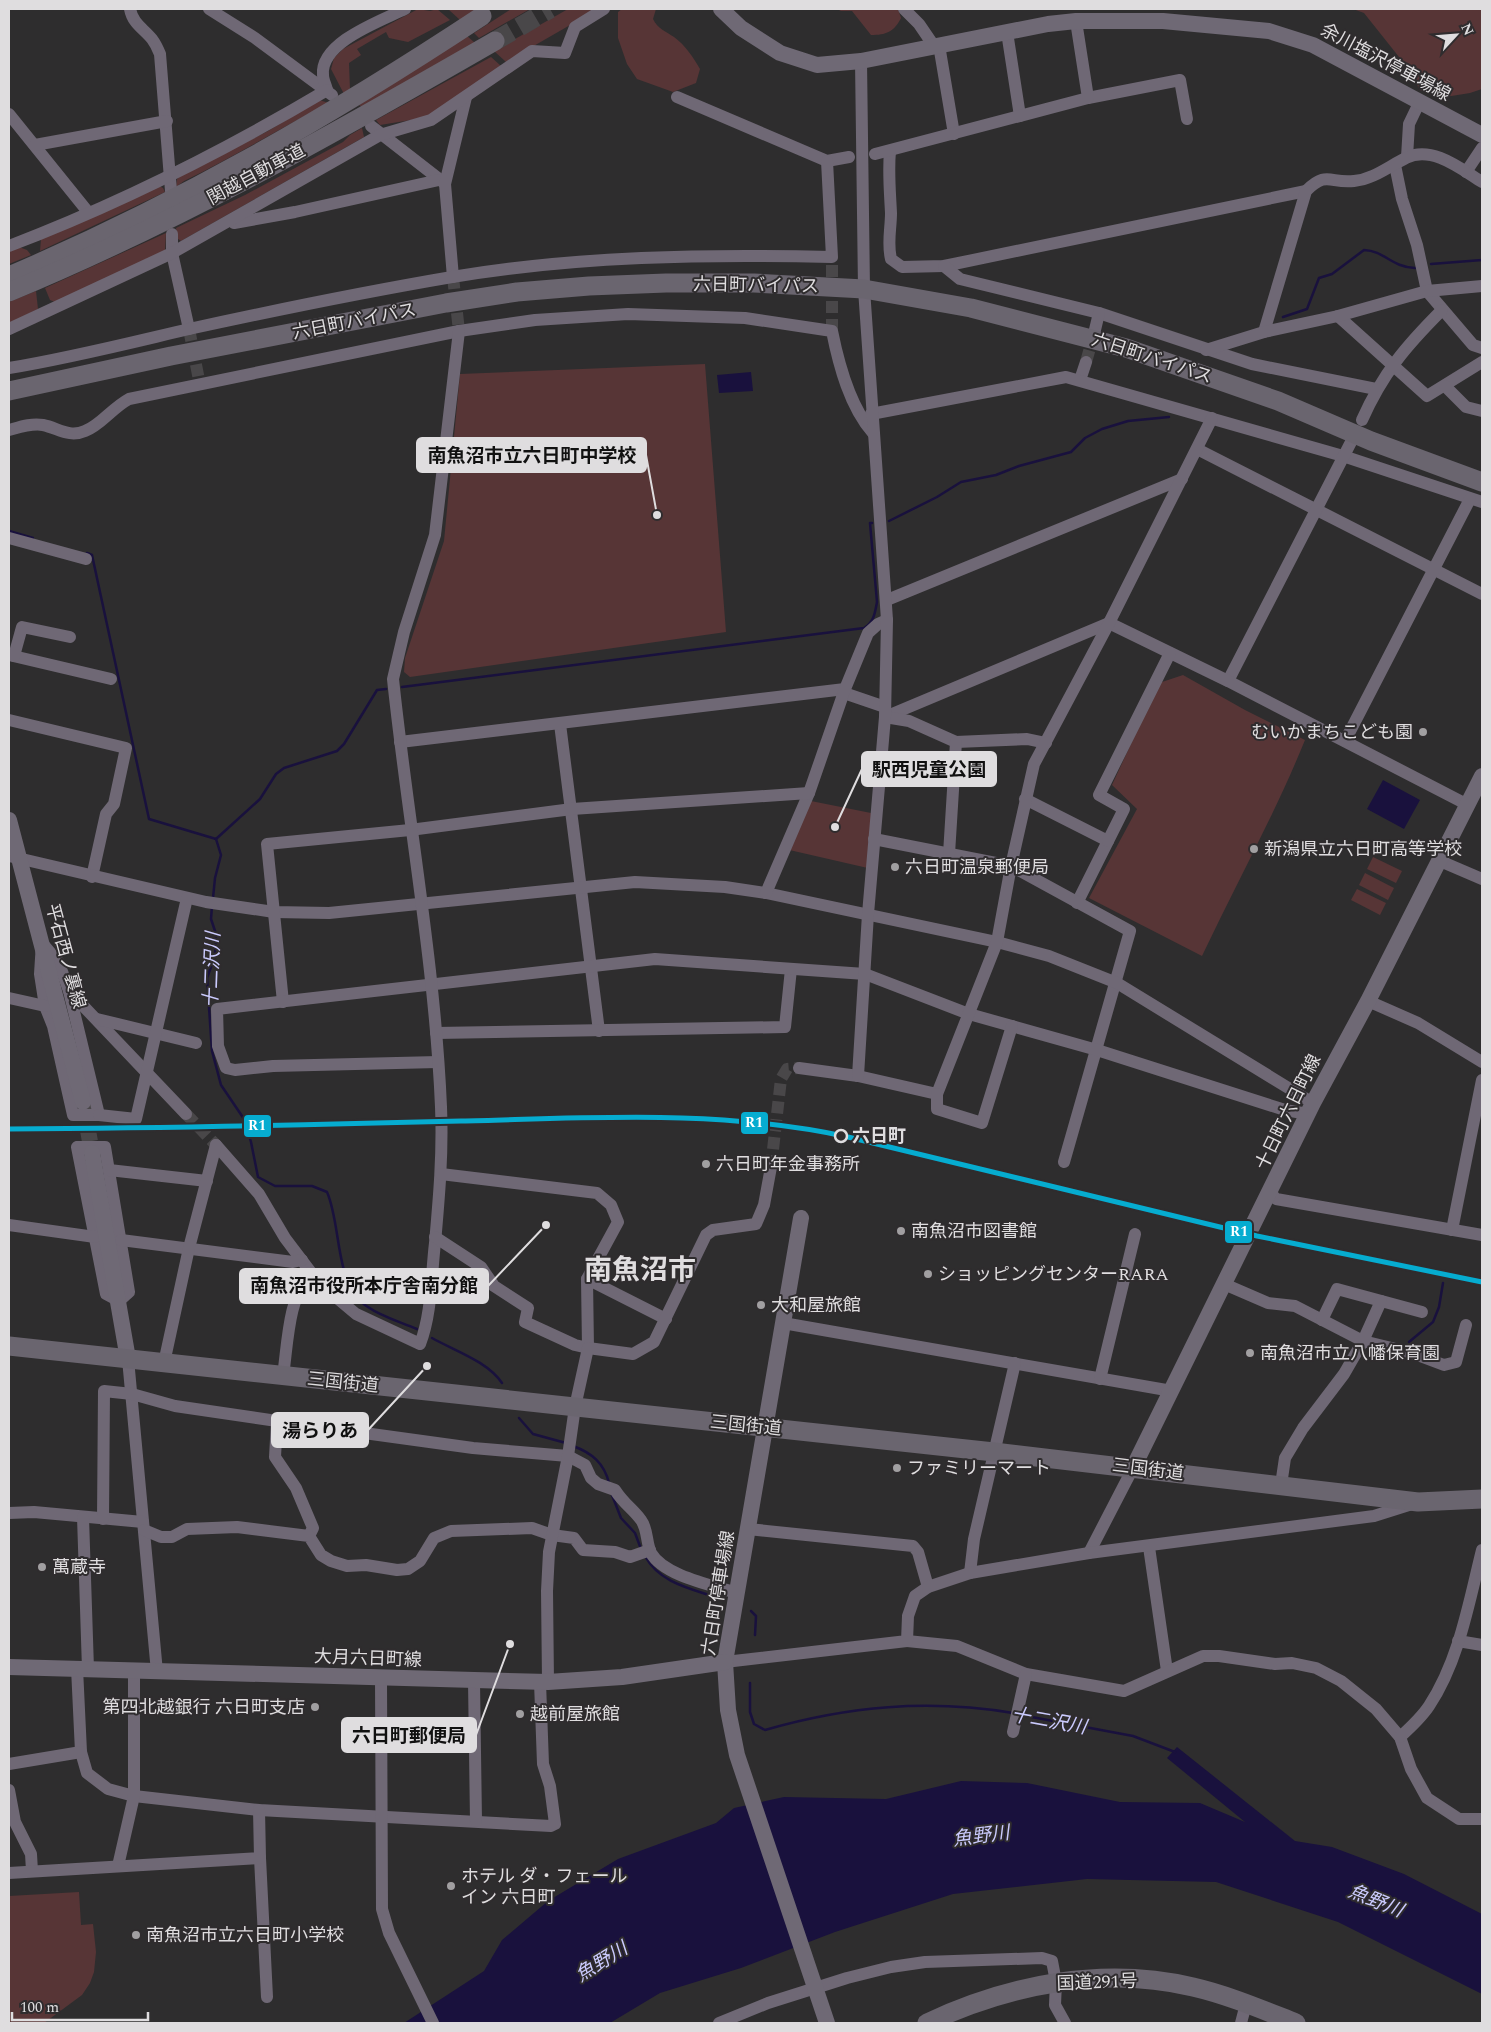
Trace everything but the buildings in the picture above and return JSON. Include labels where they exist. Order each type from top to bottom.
[{"type":"highway","name":"関越自動車道","points":[[9,276],[77,246],[208,183],[375,86],[482,16]]},
{"type":"highway","name":"関越自動車道","points":[[9,292],[94,255],[215,196],[352,122],[495,41]]},
{"type":"highway","name":"六日町バイパス","points":[[9,391],[171,356],[446,303],[516,292],[589,286],[666,283],[754,283],[864,289],[971,308],[1126,348],[1278,401],[1371,441],[1482,482]]},
{"type":"highway","name":"三国街道","points":[[9,1346],[994,1452],[1418,1502],[1482,1499]]},
{"type":"highway","name":"国道291号","points":[[927,2023],[952,2011],[1006,1993],[1056,1982],[1132,1978],[1193,1987],[1296,2023]]},
{"type":"main road","name":"余川塩沢停車場線","points":[[721,9],[741,28],[780,53],[817,64],[861,61],[936,45],[1076,21],[1163,21],[1269,31],[1313,45],[1482,135]]},
{"type":"main road","name":"十日町六日町線","points":[[1133,1468],[1311,1109],[1482,776]]},
{"type":"main road","name":"平石西ノ裏線","points":[[9,820],[14,857],[42,943],[83,1102]]},
{"type":"main road","points":[[92,1153],[128,1359]]},
{"type":"main road","name":"六日町停車場線","points":[[801,1218],[726,1662],[728,1710],[740,1764],[827,2023]]},
{"type":"main road","name":"大月六日町線","points":[[9,1667],[381,1679],[544,1682],[622,1677],[726,1662]]},
{"type":"street","points":[[130,9],[132,17],[142,30],[152,38],[160,54],[167,121],[170,191]]},
{"type":"street","points":[[209,9],[255,38],[330,92]]},
{"type":"street","points":[[330,92],[323,74],[327,57],[339,43],[405,9]]},
{"type":"street","points":[[9,329],[172,253],[225,225],[375,130],[431,120],[532,51],[565,52],[575,27],[604,9]]},
{"type":"street","points":[[904,9],[936,45],[954,134]]},
{"type":"street","points":[[1076,21],[1088,98]]},
{"type":"street","points":[[1007,32],[1020,116]]},
{"type":"street","points":[[858,1076],[868,914],[885,712],[887,620],[887,600],[871,414],[864,289],[861,61]]},
{"type":"street","points":[[876,154],[1088,98],[1180,80],[1187,119]]},
{"type":"street","points":[[9,246],[170,175],[266,127],[330,92]]},
{"type":"street","points":[[453,277],[442,182],[466,97]]},
{"type":"street","points":[[677,97],[827,161],[849,157]]},
{"type":"street","points":[[1407,156],[1408,124],[1420,101]]},
{"type":"street","points":[[9,114],[88,212]]},
{"type":"street","points":[[35,145],[167,121]]},
{"type":"street","points":[[375,130],[442,182]]},
{"type":"street","points":[[1466,172],[1482,148]]},
{"type":"street","points":[[890,150],[888,174],[891,215],[888,248],[890,259],[902,267],[944,266],[1306,191]]},
{"type":"street","points":[[1264,332],[1306,191],[1316,181],[1326,177],[1353,182],[1370,177],[1395,165],[1407,156],[1437,156],[1482,182]]},
{"type":"street","points":[[9,368],[56,361],[189,329],[453,277],[578,262],[725,254],[832,257],[827,161]]},
{"type":"street","points":[[1395,165],[1402,199],[1417,245],[1427,291],[1473,345],[1482,348]]},
{"type":"street","points":[[225,225],[442,182]]},
{"type":"street","points":[[172,234],[172,253],[189,329]]},
{"type":"street","points":[[944,266],[960,279],[1099,313],[1252,364],[1376,389]]},
{"type":"street","points":[[1206,350],[1264,332],[1338,316],[1427,291],[1482,286]]},
{"type":"street","points":[[1362,420],[1376,389],[1391,365],[1442,310]]},
{"type":"street","points":[[1094,334],[1099,313]]},
{"type":"street","points":[[9,430],[31,424],[45,425],[72,434],[84,432],[95,426],[116,406],[129,400],[459,331],[535,320],[628,314],[745,318],[832,331],[847,384],[862,422],[873,433]]},
{"type":"street","points":[[1338,316],[1427,396],[1482,362]]},
{"type":"street","points":[[164,1363],[189,1248],[216,1145],[259,1194],[319,1283],[356,1314],[420,1344],[427,1327],[441,1174],[441,1107],[431,985],[410,830],[393,679],[404,632],[435,535],[459,331]]},
{"type":"street","points":[[1080,380],[1086,362]]},
{"type":"street","points":[[871,414],[1066,376],[1342,456],[1476,501],[1434,569],[1346,741]]},
{"type":"street","points":[[1445,386],[1466,407],[1482,411]]},
{"type":"street","points":[[1012,1026],[982,1122],[937,1109],[936,1094],[997,942],[1011,866],[1034,764],[1109,623],[1212,418]]},
{"type":"street","points":[[1228,681],[1342,456],[1351,442]]},
{"type":"street","points":[[1197,449],[1482,594]]},
{"type":"street","points":[[887,600],[1182,479]]},
{"type":"street","points":[[9,538],[86,558]]},
{"type":"street","points":[[766,893],[809,793],[844,691],[868,633],[878,624],[887,620]]},
{"type":"street","points":[[885,712],[1109,623],[1228,681],[1468,805]]},
{"type":"street","points":[[70,636],[22,627],[11,656],[111,679]]},
{"type":"street","points":[[1078,903],[1124,809],[1099,795],[1170,653]]},
{"type":"street","points":[[400,742],[844,691],[885,712],[956,742],[1027,739],[1046,744]]},
{"type":"street","points":[[9,720],[126,748],[114,804],[106,814],[92,876]]},
{"type":"street","points":[[560,724],[599,1031]]},
{"type":"street","points":[[949,854],[956,742]]},
{"type":"street","points":[[283,1002],[267,844],[410,830],[572,809],[809,793]]},
{"type":"street","points":[[1025,799],[1108,840]]},
{"type":"street","points":[[874,839],[1011,866],[1130,931],[1117,984],[1064,1162]]},
{"type":"street","points":[[14,857],[187,898],[274,912],[329,913],[635,882],[682,883],[766,893],[997,942],[1049,956],[1117,984],[1311,1109]]},
{"type":"street","points":[[1440,860],[1482,879]]},
{"type":"street","points":[[42,943],[40,974],[45,1006],[53,1026],[73,1115],[99,1115],[136,1119],[145,1072],[187,898]]},
{"type":"street","points":[[42,943],[59,963],[69,991],[99,1115]]},
{"type":"street","points":[[438,1062],[273,1066],[235,1070],[226,1068],[218,1046],[217,1009],[431,985],[592,964],[655,959],[865,974],[969,1014],[1097,1050],[1286,1110],[1311,1109]]},
{"type":"street","points":[[436,1033],[786,1027],[791,969]]},
{"type":"street","points":[[69,991],[186,1114]]},
{"type":"street","points":[[9,998],[45,1006]]},
{"type":"street","points":[[1368,1001],[1418,1023],[1482,1062]]},
{"type":"street","points":[[96,1019],[155,1031],[196,1043]]},
{"type":"street","points":[[799,1068],[858,1076],[936,1094]]},
{"type":"street","points":[[1452,1230],[1480,1110],[1482,1080]]},
{"type":"street","points":[[77,1146],[105,1147],[129,1292],[119,1302],[106,1294],[95,1237],[77,1146]]},
{"type":"street","points":[[435,1237],[481,1267],[494,1286],[528,1308],[525,1322],[575,1345],[633,1354],[654,1342],[706,1235],[713,1230],[756,1224],[764,1205],[771,1167]]},
{"type":"street","points":[[109,1170],[207,1181]]},
{"type":"street","points":[[83,1517],[81,1752],[87,1773],[108,1789],[134,1796],[259,1810],[551,1826],[555,1824],[550,1786],[544,1764],[547,1591],[552,1535],[575,1407],[588,1348],[587,1279],[618,1222],[610,1204],[596,1193],[441,1174]]},
{"type":"street","points":[[1271,1193],[1276,1199],[1482,1236]]},
{"type":"street","points":[[9,1225],[95,1237]]},
{"type":"street","points":[[1100,1379],[1135,1234]]},
{"type":"street","points":[[121,1240],[293,1262],[302,1260]]},
{"type":"street","points":[[283,1376],[292,1313],[303,1281],[310,1272]]},
{"type":"street","points":[[587,1279],[666,1319]]},
{"type":"street","points":[[1224,1284],[1268,1303],[1295,1306],[1363,1341],[1412,1353],[1444,1365],[1456,1362],[1466,1325]]},
{"type":"street","points":[[1322,1320],[1337,1289],[1422,1312]]},
{"type":"street","points":[[1281,1485],[1285,1458],[1313,1414],[1344,1374],[1363,1341],[1381,1301]]},
{"type":"street","points":[[783,1324],[1172,1390]]},
{"type":"street","points":[[128,1359],[157,1672]]},
{"type":"street","points":[[970,1573],[974,1539],[1015,1363]]},
{"type":"street","points":[[103,1519],[104,1391],[132,1394],[175,1406],[473,1448],[568,1453],[585,1465],[591,1478],[610,1488],[624,1505],[641,1520],[645,1552],[662,1566],[698,1581],[737,1593]]},
{"type":"street","points":[[277,1421],[275,1457],[296,1488],[312,1522],[314,1528],[309,1536]]},
{"type":"street","points":[[1089,1553],[1133,1468]]},
{"type":"street","points":[[907,1641],[908,1616],[915,1596],[928,1587],[970,1573],[1089,1553],[1374,1516],[1418,1502]]},
{"type":"street","points":[[9,1513],[34,1512],[103,1519],[143,1526],[161,1537],[172,1537],[187,1529],[237,1527],[309,1536]]},
{"type":"street","points":[[309,1536],[321,1555],[331,1561],[348,1566],[366,1565],[397,1570],[408,1569],[420,1561],[434,1538],[444,1533],[516,1527],[532,1528],[552,1535],[574,1538],[583,1550],[615,1552],[630,1558],[645,1552]]},
{"type":"street","points":[[748,1529],[913,1546],[918,1552],[928,1587]]},
{"type":"street","points":[[1149,1546],[1168,1672]]},
{"type":"street","points":[[1400,1738],[1428,1706],[1458,1641],[1482,1550]]},
{"type":"street","points":[[726,1662],[907,1641],[957,1646],[1026,1674],[1124,1691],[1203,1656],[1219,1656],[1275,1664],[1292,1663],[1316,1668],[1341,1681],[1376,1709],[1400,1738],[1411,1769],[1427,1798],[1460,1819],[1482,1819]]},
{"type":"street","points":[[1458,1641],[1482,1645]]},
{"type":"street","points":[[118,1866],[134,1796],[134,1671]]},
{"type":"street","points":[[1014,1728],[1026,1674]]},
{"type":"street","points":[[381,1679],[382,1909],[389,1933],[433,2023]]},
{"type":"street","points":[[474,1681],[476,1821]]},
{"type":"street","points":[[9,1764],[81,1752]]},
{"type":"street","points":[[9,1790],[15,1822],[30,1854],[32,1871]]},
{"type":"street","points":[[259,1810],[267,1997]]},
{"type":"street","points":[[9,1873],[260,1858]]},
{"type":"street","points":[[718,2023],[814,1986],[891,1967],[925,1962],[1042,1958],[1052,1961],[1056,1982],[1055,2005],[1065,2023]]},
{"type":"street","points":[[1241,2023],[1246,2004]]},
{"type":"shaded area","points":[[418,9],[430,11],[437,9],[450,20],[408,42],[389,38],[386,32],[357,49],[361,55],[349,63],[350,90],[344,94],[331,69],[334,58],[343,49]]},
{"type":"shaded area","points":[[448,9],[478,9],[460,20]]},
{"type":"shaded area","points":[[511,9],[530,9],[479,38],[474,33]]},
{"type":"shaded area","points":[[568,9],[598,9],[506,62],[494,51]]},
{"type":"shaded area","points":[[622,9],[656,9],[653,19],[659,28],[682,44],[700,69],[696,83],[673,92],[637,79],[627,64],[618,38],[618,12]]},
{"type":"shaded area","points":[[837,9],[898,9],[901,18],[889,32],[871,35],[852,11]]},
{"type":"shaded area","points":[[1353,9],[1482,9],[1482,89],[1439,98],[1420,90],[1407,67],[1364,13]]},
{"type":"shaded area","points":[[466,35],[475,43],[362,107],[359,105]]},
{"type":"shaded area","points":[[491,57],[501,66],[430,117],[380,125],[376,120]]},
{"type":"shaded area","points":[[319,100],[329,103],[176,187],[177,179],[181,175],[268,131]]},
{"type":"shaded area","points":[[362,128],[364,137],[181,241],[178,239],[176,228],[245,195],[343,142]]},
{"type":"shaded area","points":[[159,186],[165,192],[40,251],[41,239]]},
{"type":"shaded area","points":[[166,233],[165,251],[57,303],[50,300],[45,288]]},
{"type":"shaded area","points":[[19,247],[27,250],[31,255],[9,264],[9,251]]},
{"type":"shaded area","points":[[36,291],[38,309],[9,324],[9,302]]},
{"type":"shaded area","points":[[705,364],[726,632],[410,677],[404,672],[405,658],[444,541],[460,374]]},
{"type":"shaded area","points":[[1183,675],[1245,710],[1305,740],[1268,822],[1202,956],[1089,898],[1137,809],[1112,785],[1159,683]]},
{"type":"shaded area","points":[[806,800],[876,814],[872,869],[785,849]]},
{"type":"shaded area","points":[[1373,857],[1402,871],[1396,883],[1367,869]]},
{"type":"shaded area","points":[[1365,873],[1394,888],[1388,900],[1359,885]]},
{"type":"shaded area","points":[[1357,889],[1386,903],[1380,915],[1351,900]]},
{"type":"shaded area","points":[[79,1892],[81,1925],[93,1924],[96,1952],[94,1972],[90,1983],[82,1995],[44,2023],[9,2023],[9,1896]]},
{"type":"water","points":[[751,372],[753,391],[719,393],[717,375]]},
{"type":"water","points":[[1383,780],[1420,800],[1404,829],[1367,809]]},
{"type":"water","name":"魚野川","points":[[1177,1747],[1295,1841],[1332,1847],[1404,1874],[1482,1914],[1482,1994],[1338,1922],[1216,1882],[1087,1879],[953,1894],[835,1932],[741,1968],[660,1993],[610,2023],[404,2023],[484,1971],[502,1940],[548,1901],[618,1859],[716,1823],[734,1808],[784,1797],[886,1799],[961,1781],[1027,1783],[1120,1802],[1200,1803],[1245,1822],[1167,1758]]},
{"type":"waterway","points":[[1283,317],[1307,309],[1319,278],[1332,274],[1364,250],[1377,253],[1400,265],[1415,268]]},
{"type":"waterway","points":[[1431,264],[1482,260]]},
{"type":"waterway","points":[[889,521],[937,497],[961,482],[996,475],[1019,466],[1071,452],[1085,438],[1102,429],[1128,421],[1169,417]]},
{"type":"waterway","points":[[402,687],[864,628],[872,620],[877,602],[870,523],[872,523]]},
{"type":"waterway","name":"十二沢川","points":[[9,531],[33,538]]},
{"type":"waterway","name":"十二沢川","points":[[87,553],[92,555],[149,819],[216,839]]},
{"type":"waterway","points":[[216,839],[260,799],[276,774],[284,768],[337,751],[344,744],[377,690],[386,689]]},
{"type":"waterway","name":"十二沢川","points":[[213,898],[215,878],[221,855],[216,839]]},
{"type":"waterway","name":"十二沢川","points":[[212,906],[211,919],[216,934],[215,956],[207,978],[212,1051],[221,1085],[244,1119],[258,1177],[275,1186],[312,1186],[327,1192],[332,1206],[344,1271],[349,1285],[357,1298],[379,1314],[417,1329]]},
{"type":"waterway","points":[[1409,1342],[1433,1322],[1439,1307],[1443,1283]]},
{"type":"waterway","name":"十二沢川","points":[[432,1338],[470,1357],[496,1375],[502,1383]]},
{"type":"waterway","name":"十二沢川","points":[[519,1418],[533,1434],[566,1443]]},
{"type":"waterway","name":"十二沢川","points":[[573,1446],[586,1452],[600,1464],[609,1483]]},
{"type":"waterway","name":"十二沢川","points":[[612,1495],[621,1518],[635,1533],[641,1549]]},
{"type":"waterway","name":"十二沢川","points":[[645,1556],[651,1565],[668,1579],[721,1599]]},
{"type":"waterway","name":"十二沢川","points":[[751,1611],[756,1616],[755,1635]]},
{"type":"waterway","name":"十二沢川","points":[[750,1683],[750,1712],[754,1724],[765,1730],[827,1715],[888,1707],[950,1706],[1013,1713]]},
{"type":"waterway","name":"十二沢川","points":[[1021,1715],[1133,1736],[1175,1752]]},
{"type":"tunnel","points":[[495,41],[550,9]]},
{"type":"tunnel","points":[[832,257],[832,331]]},
{"type":"tunnel","points":[[453,277],[459,331]]},
{"type":"tunnel","points":[[189,329],[200,385]]},
{"type":"tunnel","points":[[1086,362],[1094,334]]},
{"type":"tunnel","points":[[771,1167],[781,1079],[787,1069],[799,1068]]},
{"type":"tunnel","points":[[83,1102],[92,1153]]},
{"type":"tunnel","points":[[186,1114],[216,1145]]},
{"type":"transit line","name":"R1","points":[[9,1129],[291,1125],[606,1117],[655,1117],[752,1122],[848,1137],[1257,1236],[1482,1282]]},
{"type":"place","name":"南魚沼市立六日町中学校","points":[[657,515]]},
{"type":"place","name":"むいかまちこども園","points":[[1423,732]]},
{"type":"place","name":"駅西児童公園","points":[[835,827]]},
{"type":"place","name":"新潟県立六日町高等学校","points":[[1254,849]]},
{"type":"place","name":"六日町温泉郵便局","points":[[895,867]]},
{"type":"place","name":"六日町","points":[[841,1136]]},
{"type":"place","name":"六日町年金事務所","points":[[706,1164]]},
{"type":"place","name":"南魚沼市役所本庁舎南分館","points":[[546,1225]]},
{"type":"place","name":"南魚沼市図書館","points":[[901,1231]]},
{"type":"place","name":"ショッピングセンターRARA","points":[[928,1274]]},
{"type":"place","name":"大和屋旅館","points":[[761,1305]]},
{"type":"place","name":"南魚沼市立八幡保育園","points":[[1250,1353]]},
{"type":"place","name":"湯らりあ","points":[[427,1366]]},
{"type":"place","name":"ファミリーマート","points":[[897,1468]]},
{"type":"place","name":"萬蔵寺","points":[[42,1567]]},
{"type":"place","name":"六日町郵便局","points":[[510,1644]]},
{"type":"place","name":"第四北越銀行 六日町支店","points":[[315,1707]]},
{"type":"place","name":"越前屋旅館","points":[[520,1714]]},
{"type":"place","name":"ホテル ダ・フェール イン 六日町","points":[[451,1886]]},
{"type":"place","name":"南魚沼市立六日町小学校","points":[[136,1935]]},
{"type":"district","name":"南魚沼市","points":[[640,1269]]}]
